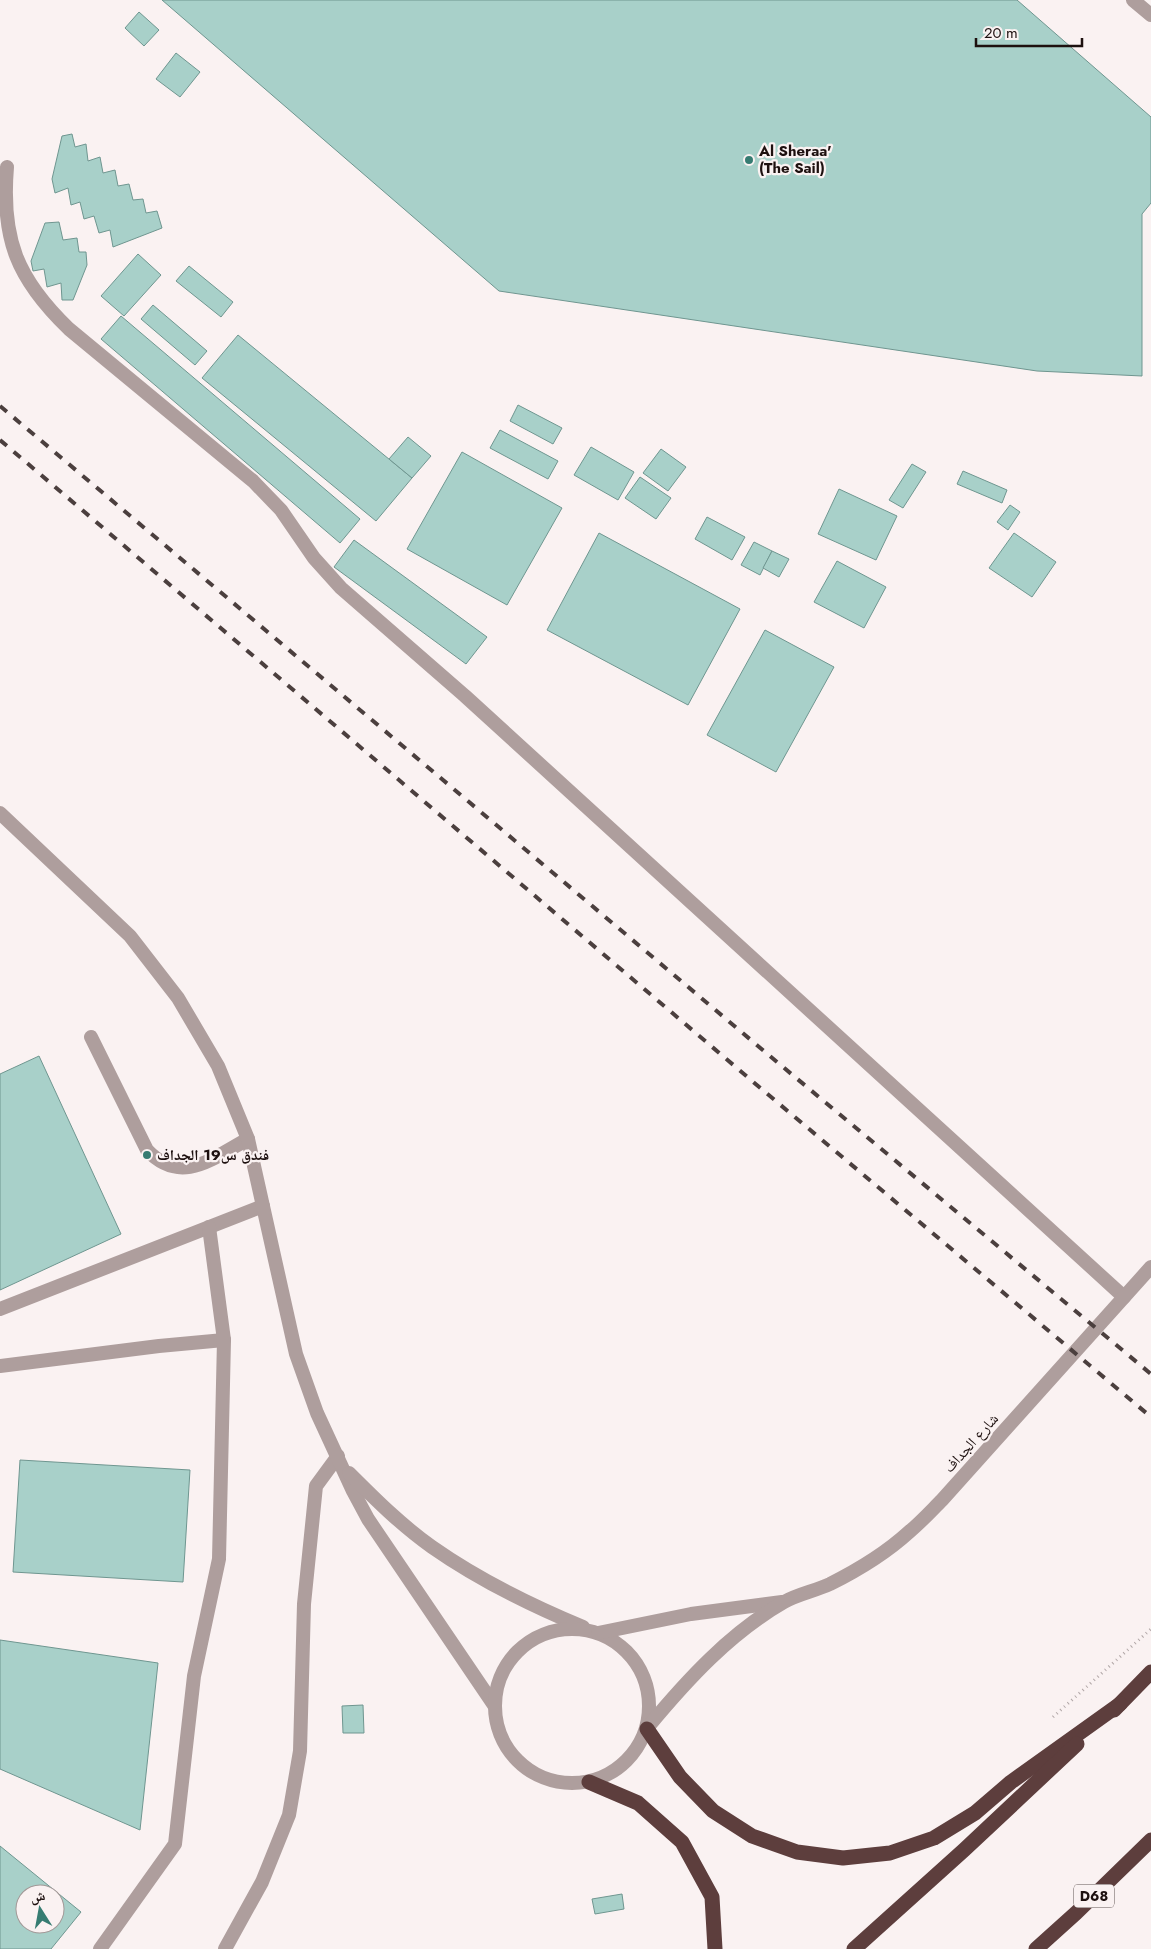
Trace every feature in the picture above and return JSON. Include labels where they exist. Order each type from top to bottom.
[{"type":"highway","points":[[854,1949],[964,1850],[1120,1704],[1151,1672]]},
{"type":"highway","points":[[647,1728],[680,1777],[713,1811],[752,1836],[797,1852],[843,1858],[890,1853],[934,1838],[975,1813],[1012,1782],[1120,1704]]},
{"type":"highway","points":[[589,1782],[638,1804],[682,1842],[712,1897],[715,1949]]},
{"type":"highway","name":"D68","points":[[1036,1949],[1151,1840]]},
{"type":"street","points":[[1133,0],[1151,15]]},
{"type":"street","points":[[7,167],[5,207],[16,256],[29,283],[47,308],[69,329],[253,481],[281,510],[314,558],[341,588],[464,696],[1124,1297]]},
{"type":"street","points":[[0,813],[130,936],[178,998],[218,1066],[248,1139],[296,1354],[317,1414],[368,1519],[494,1705]]},
{"type":"street","points":[[91,1038],[147,1150],[155,1159],[165,1165],[176,1168],[188,1168],[200,1164],[248,1139]]},
{"type":"street","points":[[0,1309],[263,1206]]},
{"type":"street","points":[[100,1949],[175,1844],[194,1676],[219,1558],[224,1340],[209,1227]]},
{"type":"street","name":"شارع الجداف","points":[[592,1631],[691,1614],[785,1601],[829,1584],[870,1561],[908,1533],[942,1500],[1151,1267]]},
{"type":"street","points":[[0,1366],[159,1346],[224,1340]]},
{"type":"street","points":[[340,1462],[385,1508],[430,1546],[488,1583],[532,1606],[592,1631],[618,1644],[635,1660],[646,1681],[650,1703],[647,1728],[634,1754],[614,1772],[589,1782],[561,1783],[534,1774],[513,1757],[499,1733],[494,1705],[499,1679],[513,1656],[534,1639],[559,1630],[592,1631]]},
{"type":"street","points":[[225,1949],[262,1882],[289,1814],[300,1751],[304,1604],[316,1486],[340,1462]]},
{"type":"street","name":"شارع الجداف","points":[[647,1728],[677,1691],[710,1658],[746,1628],[785,1601]]},
{"type":"building","name":"Al Sheraa' (The Sail)","points":[[162,0],[1017,0],[1151,117],[1151,203],[1142,214],[1142,376],[1037,371],[499,291]]},
{"type":"building","points":[[139,12],[159,30],[144,46],[125,28]]},
{"type":"building","points":[[176,53],[200,72],[180,97],[156,79]]},
{"type":"building","points":[[72,134],[75,147],[86,144],[88,161],[100,157],[103,173],[115,170],[118,186],[129,184],[133,200],[143,199],[146,213],[157,211],[162,228],[113,247],[110,230],[99,233],[94,216],[84,219],[80,202],[71,205],[68,188],[55,193],[52,179],[62,136]]},
{"type":"building","points":[[59,222],[63,240],[77,238],[79,252],[86,252],[87,265],[73,300],[62,300],[61,283],[47,287],[44,269],[33,271],[31,261],[45,223]]},
{"type":"building","points":[[138,254],[161,275],[124,316],[101,296]]},
{"type":"building","points":[[189,266],[233,302],[221,317],[176,281]]},
{"type":"building","points":[[153,305],[207,351],[195,365],[141,319]]},
{"type":"building","points":[[121,316],[360,519],[340,543],[101,339]]},
{"type":"building","points":[[238,335],[412,478],[376,521],[202,378]]},
{"type":"building","points":[[518,405],[562,428],[553,444],[510,421]]},
{"type":"building","points":[[500,430],[558,461],[548,479],[490,448]]},
{"type":"building","points":[[408,437],[431,456],[412,478],[389,459]]},
{"type":"building","points":[[591,447],[634,472],[618,500],[574,475]]},
{"type":"building","points":[[661,449],[686,467],[668,491],[643,473]]},
{"type":"building","points":[[462,452],[562,508],[507,605],[407,549]]},
{"type":"building","points":[[912,464],[926,472],[903,508],[889,500]]},
{"type":"building","points":[[963,471],[1007,490],[1002,503],[957,484]]},
{"type":"building","points":[[640,477],[671,498],[656,519],[625,498]]},
{"type":"building","points":[[839,489],[897,516],[876,560],[818,534]]},
{"type":"building","points":[[1010,505],[1020,512],[1008,530],[997,522]]},
{"type":"building","points":[[707,517],[745,537],[732,560],[695,539]]},
{"type":"building","points":[[599,533],[740,609],[688,705],[547,630]]},
{"type":"building","points":[[1014,533],[1056,562],[1032,597],[989,568]]},
{"type":"building","points":[[354,540],[487,637],[466,664],[334,567]]},
{"type":"building","points":[[754,542],[772,551],[760,575],[741,565]]},
{"type":"building","points":[[772,551],[789,559],[779,577],[763,568]]},
{"type":"building","points":[[837,561],[886,587],[864,628],[814,602]]},
{"type":"building","points":[[765,630],[834,667],[776,772],[707,735]]},
{"type":"building","points":[[39,1056],[121,1234],[0,1290],[0,1074]]},
{"type":"building","points":[[20,1460],[190,1470],[183,1582],[13,1572]]},
{"type":"building","points":[[0,1640],[158,1663],[140,1830],[0,1769]]},
{"type":"building","points":[[363,1705],[364,1733],[343,1733],[342,1706]]},
{"type":"building","points":[[0,1846],[47,1884],[15,1884],[15,1934],[63,1934],[51,1949],[0,1949]]},
{"type":"building","points":[[622,1894],[624,1909],[595,1914],[592,1899]]},
{"type":"building","points":[[65,1899],[81,1912],[65,1932]]},
{"type":"railway","points":[[0,406],[777,1062],[1151,1374]]},
{"type":"railway","points":[[0,440],[758,1086],[1151,1417]]},
{"type":"place","name":"Al Sheraa' (The Sail)","points":[[749,160]]},
{"type":"place","name":"فندق س19 الجداف","points":[[147,1155]]}]
